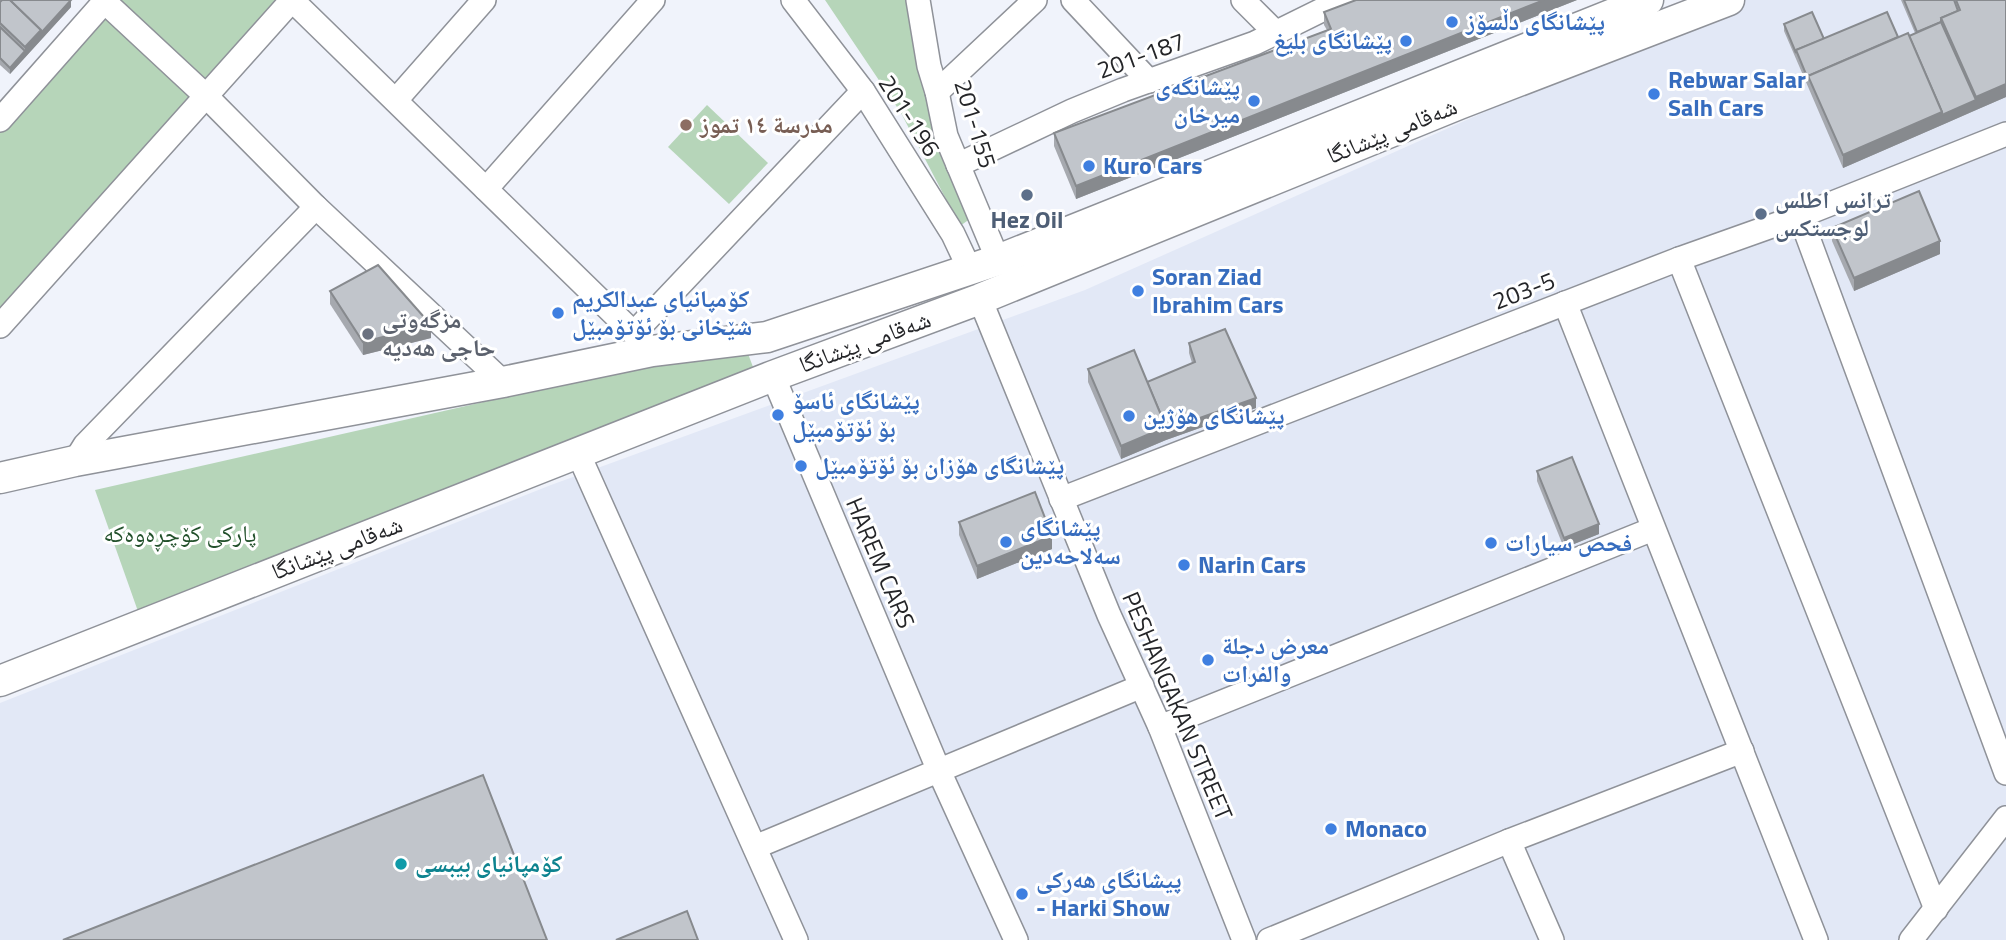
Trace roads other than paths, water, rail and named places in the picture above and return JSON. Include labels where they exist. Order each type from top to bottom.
[{"type":"main road","name":"شەقامی پێشانگا","points":[[0,681],[773,376],[980,299],[1453,91],[1648,0]]},
{"type":"main road","name":"شەقامی پێشانگا","points":[[0,478],[75,461],[503,382],[643,342],[767,337],[998,260],[1453,91],[1729,0]]},
{"type":"main road","points":[[767,337],[773,376]]},
{"type":"street","points":[[0,326],[292,0],[643,342],[863,90]]},
{"type":"street","points":[[396,100],[484,0]]},
{"type":"street","points":[[486,189],[653,0]]},
{"type":"street","name":"201-196","points":[[793,0],[863,90],[953,234],[969,268]]},
{"type":"street","name":"201-155","points":[[918,0],[929,66],[946,136],[998,260]]},
{"type":"street","points":[[937,92],[1035,0]]},
{"type":"street","points":[[1073,0],[1149,81]]},
{"type":"street","points":[[1243,0],[1276,33]]},
{"type":"street","name":"201-187","points":[[958,165],[1072,111],[1255,43],[1342,0]]},
{"type":"street","points":[[5,105],[97,4],[206,96],[316,207],[503,382]]},
{"type":"street","name":"203-5","points":[[1061,499],[1679,258],[1800,216],[2006,134]]},
{"type":"street","points":[[75,461],[85,445],[316,207]]},
{"type":"street","points":[[1800,216],[2006,773]]},
{"type":"street","points":[[953,234],[983,222]]},
{"type":"street","points":[[1679,258],[1936,909]]},
{"type":"street","name":"PESHANGAKAN STREET","points":[[980,299],[1061,499],[1160,727],[1244,940]]},
{"type":"street","points":[[1565,303],[1816,940]]},
{"type":"street","name":"HAREM CARS","points":[[773,376],[939,771],[1016,940]]},
{"type":"street","points":[[578,453],[796,940]]},
{"type":"street","points":[[1160,727],[1653,529]]},
{"type":"street","points":[[755,847],[1142,686]]},
{"type":"street","points":[[1269,940],[1509,841],[1742,751]]},
{"type":"street","points":[[1911,940],[2006,818]]},
{"type":"street","points":[[1509,841],[1552,940]]},
{"type":"place","name":"پێشانگای دڵسۆز","points":[[1452,22]]},
{"type":"place","name":"پێشانگای بلیغ","points":[[1406,41]]},
{"type":"place","name":"Rebwar Salar Salh Cars","points":[[1654,94]]},
{"type":"place","name":"پێشانگەی میرخان","points":[[1254,101]]},
{"type":"place","name":"مدرسة ١٤ تموز","points":[[686,125]]},
{"type":"place","name":"Kuro Cars","points":[[1089,166]]},
{"type":"place","name":"Hez Oil","points":[[1027,195]]},
{"type":"place","name":"ترانس اطلس لوجستكس","points":[[1761,214]]},
{"type":"place","name":"Soran Ziad Ibrahim Cars","points":[[1138,291]]},
{"type":"place","name":"کۆمپانیای عبدالكريم شێخانی بۆ ئۆتۆمبێل","points":[[558,313]]},
{"type":"place","name":"مزگەوتی حاجی هەدیە","points":[[368,334]]},
{"type":"place","name":"پێشانگای ئاسۆ بۆ ئۆتۆمبێل","points":[[778,415]]},
{"type":"place","name":"پێشانگای هۆژین","points":[[1129,416]]},
{"type":"place","name":"پێشانگای هۆزان بۆ ئۆتۆمبێل","points":[[801,466]]},
{"type":"place","name":"پێشانگای سەلاحەدین","points":[[1006,542]]},
{"type":"place","name":"فحص سيارات","points":[[1491,543]]},
{"type":"place","name":"Narin Cars","points":[[1184,565]]},
{"type":"place","name":"معرض دجلة والفرات","points":[[1208,660]]},
{"type":"place","name":"Monaco","points":[[1331,829]]},
{"type":"place","name":"كۆمپانیای بیبسی","points":[[401,864]]},
{"type":"place","name":"پیشانگای هەرکی - Harki Show","points":[[1022,894]]},
{"type":"park label","name":"پارکی کۆچڕەوەکە","points":[[180,534]]}]
